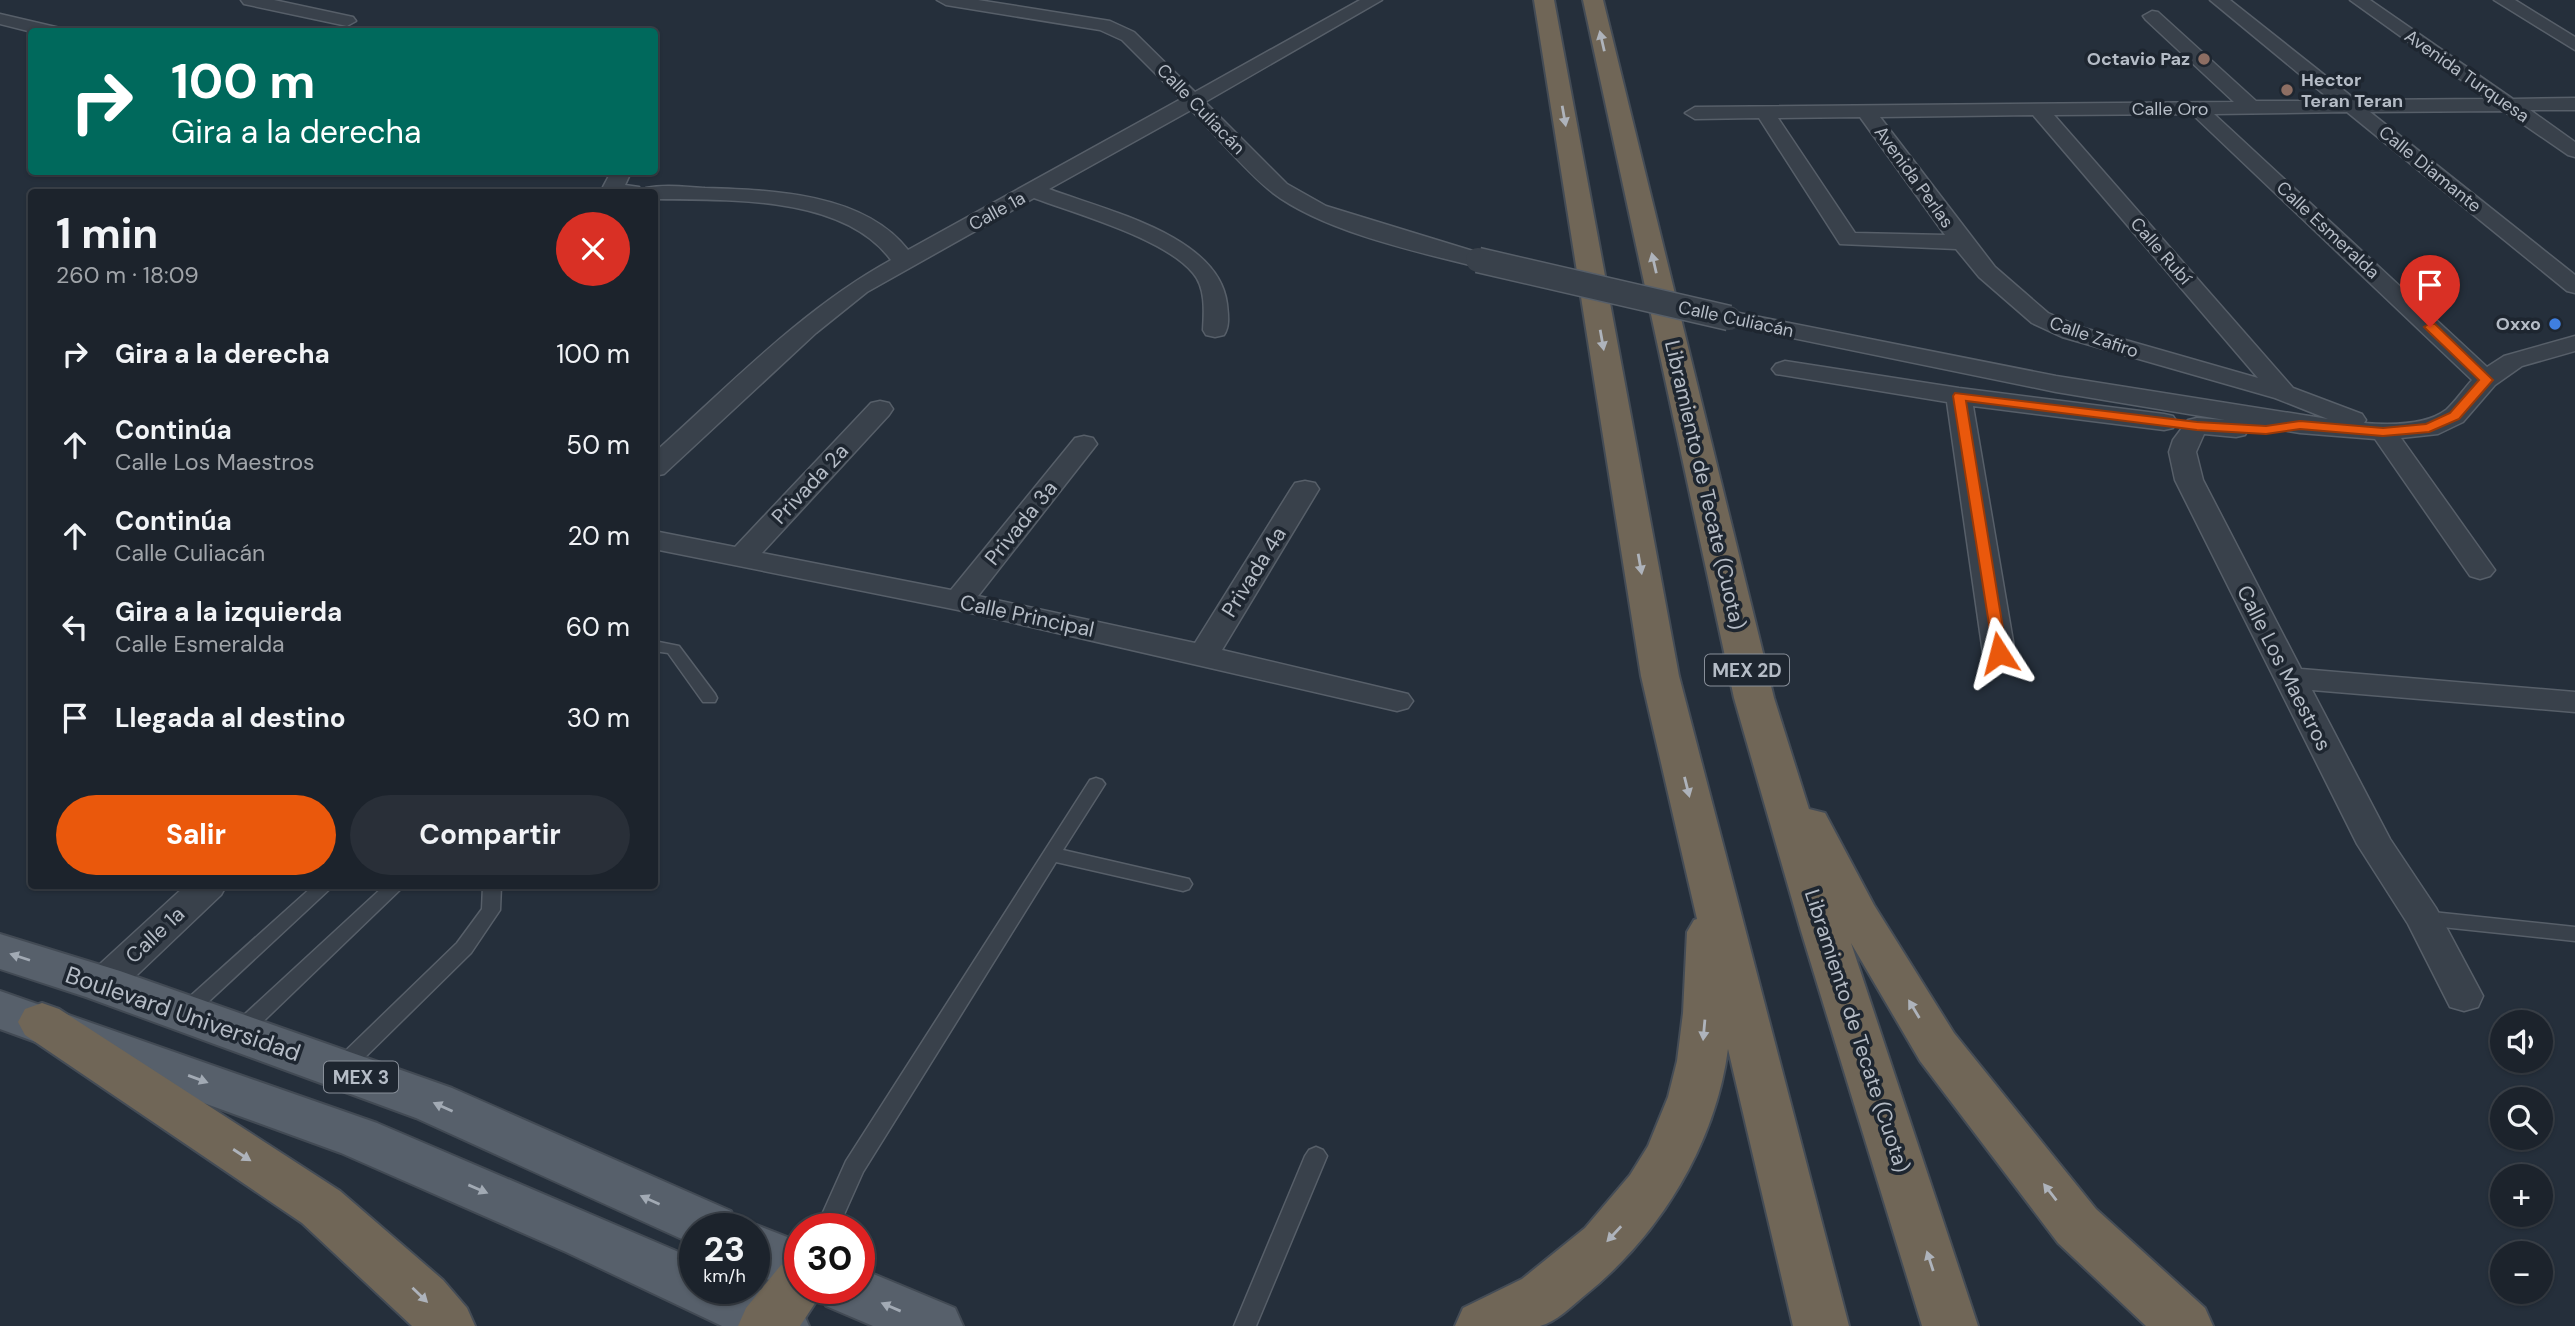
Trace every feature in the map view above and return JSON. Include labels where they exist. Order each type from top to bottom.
[{"type":"highway","points":[[1544,0],[1660,676],[1821,1326]]},
{"type":"highway","name":"Libramiento de Tecate (Cuota)","points":[[1593,0],[1754,698],[1824,931],[1950,1326]]},
{"type":"highway","points":[[1754,698],[1798,802],[1856,913],[1937,1047],[2077,1226],[2163,1326]]},
{"type":"highway","points":[[1483,1326],[1548,1293],[1614,1236],[1654,1186],[1681,1131],[1702,1061],[1712,888]]},
{"type":"highway","points":[[21,1016],[321,1207],[423,1298],[447,1326]]},
{"type":"highway","points":[[2077,1226],[2185,1326]]},
{"type":"main road","name":"Boulevard Universidad","points":[[0,951],[103,984],[434,1103],[679,1213]]},
{"type":"main road","name":"MEX 3","points":[[21,1016],[359,1138],[585,1235],[679,1279]]},
{"type":"main road","points":[[875,1300],[935,1326]]},
{"type":"main road","name":"MEX 3","points":[[748,1304],[779,1314]]},
{"type":"street","points":[[250,0],[347,22]]},
{"type":"street","name":"Calle Culiacán","points":[[946,0],[1104,25],[1128,36],[1194,99],[1268,178],[1318,211],[1478,260],[1729,318],[2004,374],[2300,425],[2383,432],[2429,428],[2454,416],[2486,380],[2513,361],[2575,343]]},
{"type":"street","name":"Calle 1a","points":[[658,464],[807,328],[859,287],[1373,0]]},
{"type":"street","name":"Calle Diamante","points":[[2219,0],[2575,286]]},
{"type":"street","name":"Avenida Turquesa","points":[[2359,0],[2575,151]]},
{"type":"street","points":[[2503,0],[2575,45]]},
{"type":"street","points":[[2152,16],[2252,108]]},
{"type":"street","points":[[0,19],[37,28]]},
{"type":"street","name":"Calle Oro","points":[[1695,113],[2199,110],[2575,104]]},
{"type":"street","name":"Calle Rubí","points":[[2039,110],[2284,393]]},
{"type":"street","name":"Calle Esmeralda","points":[[2199,110],[2486,380]]},
{"type":"street","name":"Avenida Perlas","points":[[1866,112],[1962,242]]},
{"type":"street","points":[[1765,113],[1848,239],[1962,242]]},
{"type":"street","points":[[1034,191],[1175,246],[1200,267],[1209,279],[1214,292],[1215,330]]},
{"type":"street","points":[[658,193],[782,199],[812,205],[865,224],[885,235],[898,247],[905,261]]},
{"type":"street","name":"Calle Zafiro","points":[[1962,242],[1987,272],[2040,318],[2071,332],[2284,393],[2383,432]]},
{"type":"street","points":[[1785,369],[1959,396],[2197,426],[2266,430],[2300,425]]},
{"type":"street","points":[[1959,396],[1999,653]]},
{"type":"street","name":"Privada 2a","points":[[740,559],[880,409]]},
{"type":"street","name":"Calle Los Maestros","points":[[2197,426],[2184,441],[2180,457],[2289,678],[2375,844],[2423,918],[2464,996]]},
{"type":"street","points":[[2383,432],[2480,570]]},
{"type":"street","name":"Privada 3a","points":[[958,601],[1084,444]]},
{"type":"street","name":"Privada 4a","points":[[1203,655],[1305,489]]},
{"type":"street","name":"Calle Principal","points":[[658,541],[958,601],[1397,701]]},
{"type":"street","points":[[2289,678],[2575,702]]},
{"type":"street","name":"Calle 1a","points":[[103,984],[205,889]]},
{"type":"lane","points":[[658,647],[673,649],[709,698]]},
{"type":"lane","points":[[834,1213],[854,1167],[1096,784]]},
{"type":"lane","points":[[1051,854],[1183,884]]},
{"type":"lane","points":[[184,1013],[321,889]]},
{"type":"lane","points":[[238,1032],[392,889]]},
{"type":"lane","points":[[340,1069],[464,948],[491,911],[492,889]]},
{"type":"lane","points":[[2423,918],[2575,934]]},
{"type":"lane","points":[[1245,1326],[1316,1156]]},
{"type":"place","name":"Octavio Paz","points":[[2204,59]]},
{"type":"place","name":"Hector Teran Teran","points":[[2287,90]]},
{"type":"place","name":"Oxxo","points":[[2555,324]]},
{"type":"route","points":[[1999,653],[1959,396],[2197,426],[2266,430],[2300,425],[2383,432],[2410,431],[2429,428],[2454,416],[2486,380],[2430,327]]}]
